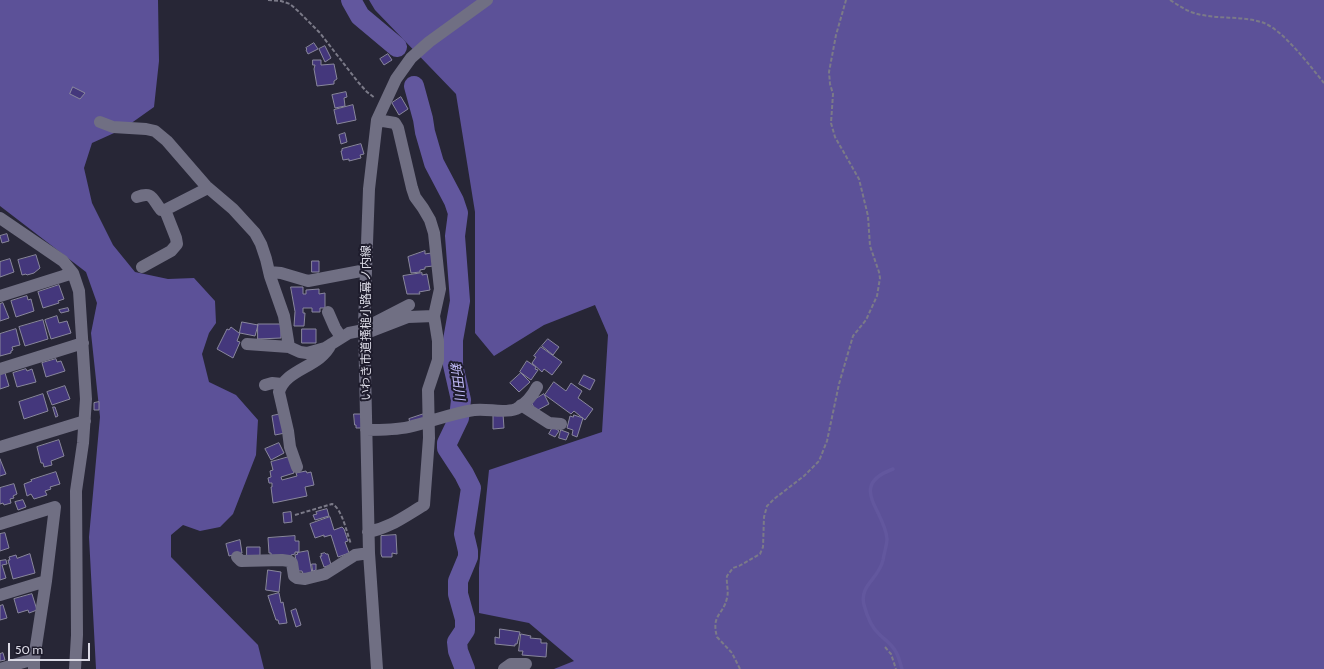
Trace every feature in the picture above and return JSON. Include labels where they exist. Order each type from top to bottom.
[{"type":"street","name":"いわき市道搔槌小路幕ノ内線","points":[[377,669],[368,553],[364,330],[369,189],[377,120],[396,79],[411,58],[467,13],[487,0]]},
{"type":"street","points":[[368,532],[381,529],[424,505],[429,438],[428,390],[438,360],[438,341],[434,316],[440,289],[434,233],[430,220],[415,197],[398,128],[395,123],[377,120]]},
{"type":"street","points":[[100,122],[113,127],[155,131],[167,141],[208,188],[233,209],[255,233],[261,244],[285,320],[289,347]]},
{"type":"street","points":[[137,197],[145,194],[150,195],[161,210],[165,210],[208,188]]},
{"type":"street","points":[[142,267],[171,251],[177,244],[165,210]]},
{"type":"street","points":[[2,221],[63,261],[73,273],[79,291],[86,399],[85,421],[76,491],[77,628],[75,669]]},
{"type":"street","points":[[269,272],[281,273],[308,281],[366,270]]},
{"type":"street","points":[[0,296],[73,273]]},
{"type":"street","points":[[364,330],[409,305]]},
{"type":"street","points":[[297,467],[290,448],[288,431],[278,392],[282,384],[289,377],[319,360],[336,341],[335,328],[328,312]]},
{"type":"street","points":[[247,344],[289,347],[300,352],[307,353],[317,351],[349,333],[408,317],[434,316]]},
{"type":"street","points":[[0,369],[83,343]]},
{"type":"street","points":[[265,385],[272,383],[282,384]]},
{"type":"street","points":[[366,430],[382,431],[402,428],[477,410],[508,411],[518,408],[532,396],[537,387]]},
{"type":"street","points":[[521,405],[548,423],[561,424]]},
{"type":"street","points":[[0,447],[85,421]]},
{"type":"street","points":[[0,524],[55,507],[34,664],[0,669]]},
{"type":"street","points":[[237,558],[241,561],[289,561],[292,563],[294,576],[305,579],[325,574],[355,555],[368,553]]},
{"type":"street","points":[[0,595],[46,581]]},
{"type":"street","points":[[504,669],[511,664],[526,664]]},
{"type":"path","points":[[268,0],[282,1],[290,4],[298,11],[320,33],[367,92],[384,104]]},
{"type":"path","points":[[740,669],[735,659],[717,637],[716,632],[716,616],[725,606],[728,593],[727,576],[732,568],[739,566],[760,554],[763,547],[764,517],[767,506],[804,476],[819,461],[827,440],[839,384],[853,336],[866,320],[876,300],[880,285],[880,272],[870,246],[868,216],[859,179],[836,137],[831,123],[833,94],[829,72],[836,35],[846,0]]},
{"type":"path","points":[[1170,0],[1183,9],[1195,13],[1255,21],[1265,24],[1280,34],[1308,62],[1324,83]]},
{"type":"path","points":[[295,515],[332,504],[335,506],[340,511],[355,555]]},
{"type":"path","points":[[885,647],[891,654],[896,669]]},
{"type":"shaded area","points":[[0,0],[158,0],[159,61],[154,107],[123,129],[92,143],[84,168],[92,203],[113,245],[135,272],[168,279],[194,278],[215,301],[216,323],[209,333],[202,354],[209,382],[236,395],[258,420],[256,455],[233,514],[220,527],[200,531],[183,525],[171,535],[171,557],[258,645],[264,669],[96,669],[89,537],[100,417],[91,333],[97,303],[86,272],[0,206]]},
{"type":"shaded area","points":[[369,0],[1324,0],[1324,669],[554,669],[574,661],[529,623],[479,613],[479,568],[489,470],[602,432],[608,335],[595,305],[544,325],[494,356],[475,333],[475,212],[456,94],[375,10]]},
{"type":"building","points":[[314,43],[318,49],[308,54],[306,48]]},
{"type":"building","points":[[325,46],[331,58],[325,62],[319,49]]},
{"type":"building","points":[[388,54],[392,60],[384,65],[380,59]]},
{"type":"building","points":[[313,60],[321,60],[321,65],[334,64],[337,79],[334,81],[334,84],[317,86],[314,69],[315,65],[313,65]]},
{"type":"building","points":[[73,87],[85,93],[80,99],[70,94]]},
{"type":"building","points":[[346,92],[347,97],[344,98],[345,106],[335,108],[332,95]]},
{"type":"building","points":[[401,97],[408,109],[399,115],[392,103]]},
{"type":"building","points":[[353,105],[356,120],[337,124],[334,110]]},
{"type":"building","points":[[345,133],[347,142],[341,144],[339,135]]},
{"type":"building","points":[[361,144],[364,154],[360,155],[361,158],[349,161],[349,159],[343,160],[342,149]]},
{"type":"building","points":[[7,234],[9,241],[2,243],[0,236]]},
{"type":"building","points":[[425,251],[425,254],[431,253],[433,266],[425,267],[425,269],[420,270],[420,272],[411,273],[408,257]]},
{"type":"building","points":[[36,255],[40,268],[34,273],[22,275],[18,260]]},
{"type":"building","points":[[10,259],[14,272],[0,277],[0,262]]},
{"type":"building","points":[[312,261],[319,261],[319,272],[312,272]]},
{"type":"building","points":[[422,273],[422,275],[427,274],[430,290],[419,292],[420,294],[407,294],[403,276]]},
{"type":"building","points":[[59,285],[64,299],[58,301],[59,303],[43,308],[38,292]]},
{"type":"building","points":[[291,287],[303,287],[303,294],[306,294],[306,290],[319,289],[319,294],[325,293],[325,308],[320,308],[320,312],[312,312],[312,308],[303,308],[303,313],[305,313],[304,326],[294,326],[295,312]]},
{"type":"building","points":[[27,296],[28,300],[31,299],[34,311],[16,317],[11,301]]},
{"type":"building","points":[[3,303],[9,318],[0,321],[0,304]]},
{"type":"building","points":[[68,308],[69,311],[61,313],[59,310]]},
{"type":"building","points":[[57,316],[59,323],[67,321],[71,333],[51,339],[45,320]]},
{"type":"building","points":[[43,320],[48,339],[25,346],[19,327]]},
{"type":"building","points":[[242,322],[258,325],[255,336],[240,333],[237,341],[240,342],[233,358],[217,349],[227,329],[229,330],[231,327],[239,333]]},
{"type":"building","points":[[258,324],[281,324],[281,338],[258,339]]},
{"type":"building","points":[[16,329],[20,345],[12,347],[13,350],[11,353],[0,356],[0,334]]},
{"type":"building","points":[[302,329],[316,329],[316,343],[302,343]]},
{"type":"building","points":[[548,339],[559,347],[553,355],[542,346]]},
{"type":"building","points":[[541,347],[562,362],[552,375],[544,369],[542,372],[532,363],[536,357],[534,356]]},
{"type":"building","points":[[56,359],[57,362],[61,361],[65,371],[46,377],[42,363]]},
{"type":"building","points":[[527,361],[538,370],[531,380],[520,372]]},
{"type":"building","points":[[26,369],[27,371],[32,369],[36,382],[17,387],[13,373]]},
{"type":"building","points":[[5,373],[9,386],[0,389],[0,375]]},
{"type":"building","points":[[521,373],[530,382],[519,392],[510,383]]},
{"type":"building","points":[[584,375],[595,380],[590,390],[579,384]]},
{"type":"building","points":[[554,382],[566,391],[571,383],[582,391],[578,398],[593,409],[585,420],[574,411],[571,414],[545,395]]},
{"type":"building","points":[[65,386],[70,399],[52,405],[47,392]]},
{"type":"building","points":[[43,394],[48,411],[24,419],[19,402]]},
{"type":"building","points":[[544,394],[549,404],[536,411],[531,402]]},
{"type":"building","points":[[99,402],[99,410],[94,410],[94,403]]},
{"type":"building","points":[[53,407],[55,407],[58,416],[56,417]]},
{"type":"building","points":[[281,414],[285,433],[275,435],[272,416]]},
{"type":"building","points":[[354,414],[363,414],[363,428],[356,428]]},
{"type":"building","points":[[424,414],[426,419],[410,423],[409,419]]},
{"type":"building","points":[[503,414],[504,428],[493,429],[493,415]]},
{"type":"building","points":[[574,415],[583,418],[577,437],[572,435],[573,430],[567,428],[570,416],[573,417]]},
{"type":"building","points":[[553,427],[559,431],[555,437],[549,434]]},
{"type":"building","points":[[561,430],[569,433],[566,440],[559,438]]},
{"type":"building","points":[[59,440],[64,456],[51,461],[52,465],[44,467],[43,463],[41,463],[37,447]]},
{"type":"building","points":[[279,443],[284,453],[271,460],[265,449]]},
{"type":"building","points":[[289,457],[294,473],[281,477],[282,480],[297,476],[296,473],[306,471],[307,473],[311,472],[314,485],[305,487],[307,496],[273,503],[272,483],[269,483],[268,478],[271,477],[270,471],[273,470],[271,462]]},
{"type":"building","points":[[0,459],[6,474],[0,476]]},
{"type":"building","points":[[56,472],[60,484],[50,487],[51,489],[45,491],[47,495],[34,499],[31,494],[27,496],[24,484],[32,481],[31,480]]},
{"type":"building","points":[[14,484],[17,494],[13,496],[14,498],[10,499],[11,503],[4,505],[3,503],[0,504],[0,488]]},
{"type":"building","points":[[23,500],[26,507],[18,510],[15,502]]},
{"type":"building","points":[[327,509],[329,516],[315,520],[313,515],[317,514],[316,512]]},
{"type":"building","points":[[291,512],[292,522],[284,523],[283,513]]},
{"type":"building","points":[[330,517],[334,530],[342,527],[348,541],[345,542],[349,553],[338,557],[331,535],[324,537],[324,535],[315,538],[310,524]]},
{"type":"building","points":[[5,533],[9,548],[0,551],[0,534]]},
{"type":"building","points":[[396,535],[397,554],[392,553],[392,557],[382,557],[381,536]]},
{"type":"building","points":[[295,536],[295,541],[299,541],[299,552],[295,552],[295,554],[291,555],[291,558],[271,557],[271,553],[269,553],[268,538]]},
{"type":"building","points":[[240,540],[242,553],[229,556],[226,544]]},
{"type":"building","points":[[247,547],[260,547],[260,559],[247,559]]},
{"type":"building","points":[[308,551],[312,573],[303,574],[302,571],[298,571],[295,555],[298,554],[297,553]]},
{"type":"building","points":[[30,554],[35,573],[13,579],[8,560],[10,560],[9,557],[16,555],[17,558]]},
{"type":"building","points":[[321,554],[328,554],[331,565],[324,567],[320,556],[322,556]]},
{"type":"building","points":[[6,560],[7,564],[2,565],[6,578],[0,580],[0,561]]},
{"type":"building","points":[[312,564],[316,564],[316,570],[313,571]]},
{"type":"building","points":[[268,570],[281,572],[279,592],[266,590]]},
{"type":"building","points":[[279,593],[281,603],[283,602],[287,623],[279,624],[278,620],[276,620],[268,596]]},
{"type":"building","points":[[32,594],[37,610],[29,613],[28,610],[18,613],[14,599]]},
{"type":"building","points":[[3,605],[7,618],[0,620],[0,606]]},
{"type":"building","points":[[296,609],[301,625],[296,627],[291,611]]},
{"type":"building","points":[[500,629],[520,632],[517,644],[515,644],[515,646],[495,644],[495,637],[499,638]]},
{"type":"building","points":[[521,634],[531,636],[530,638],[541,639],[541,643],[547,643],[546,657],[522,655],[523,651],[519,651]]},
{"type":"building","points":[[3,653],[5,660],[0,661],[0,654]]},
{"type":"waterway","name":"新田川","points":[[351,0],[360,16],[397,47]]},
{"type":"waterway","name":"新田川","points":[[414,86],[434,163],[454,201],[458,213],[455,236],[460,301],[453,340],[453,365],[461,400],[459,418],[447,443],[447,448],[464,474],[471,488],[464,534],[468,557],[458,581],[458,594],[465,619],[465,630],[457,642],[458,651],[465,669]]},
{"type":"waterway","points":[[893,469],[879,476],[872,483],[870,491],[872,500],[885,528],[887,541],[881,567],[864,592],[863,598],[865,609],[872,625],[894,649],[902,669]]}]
